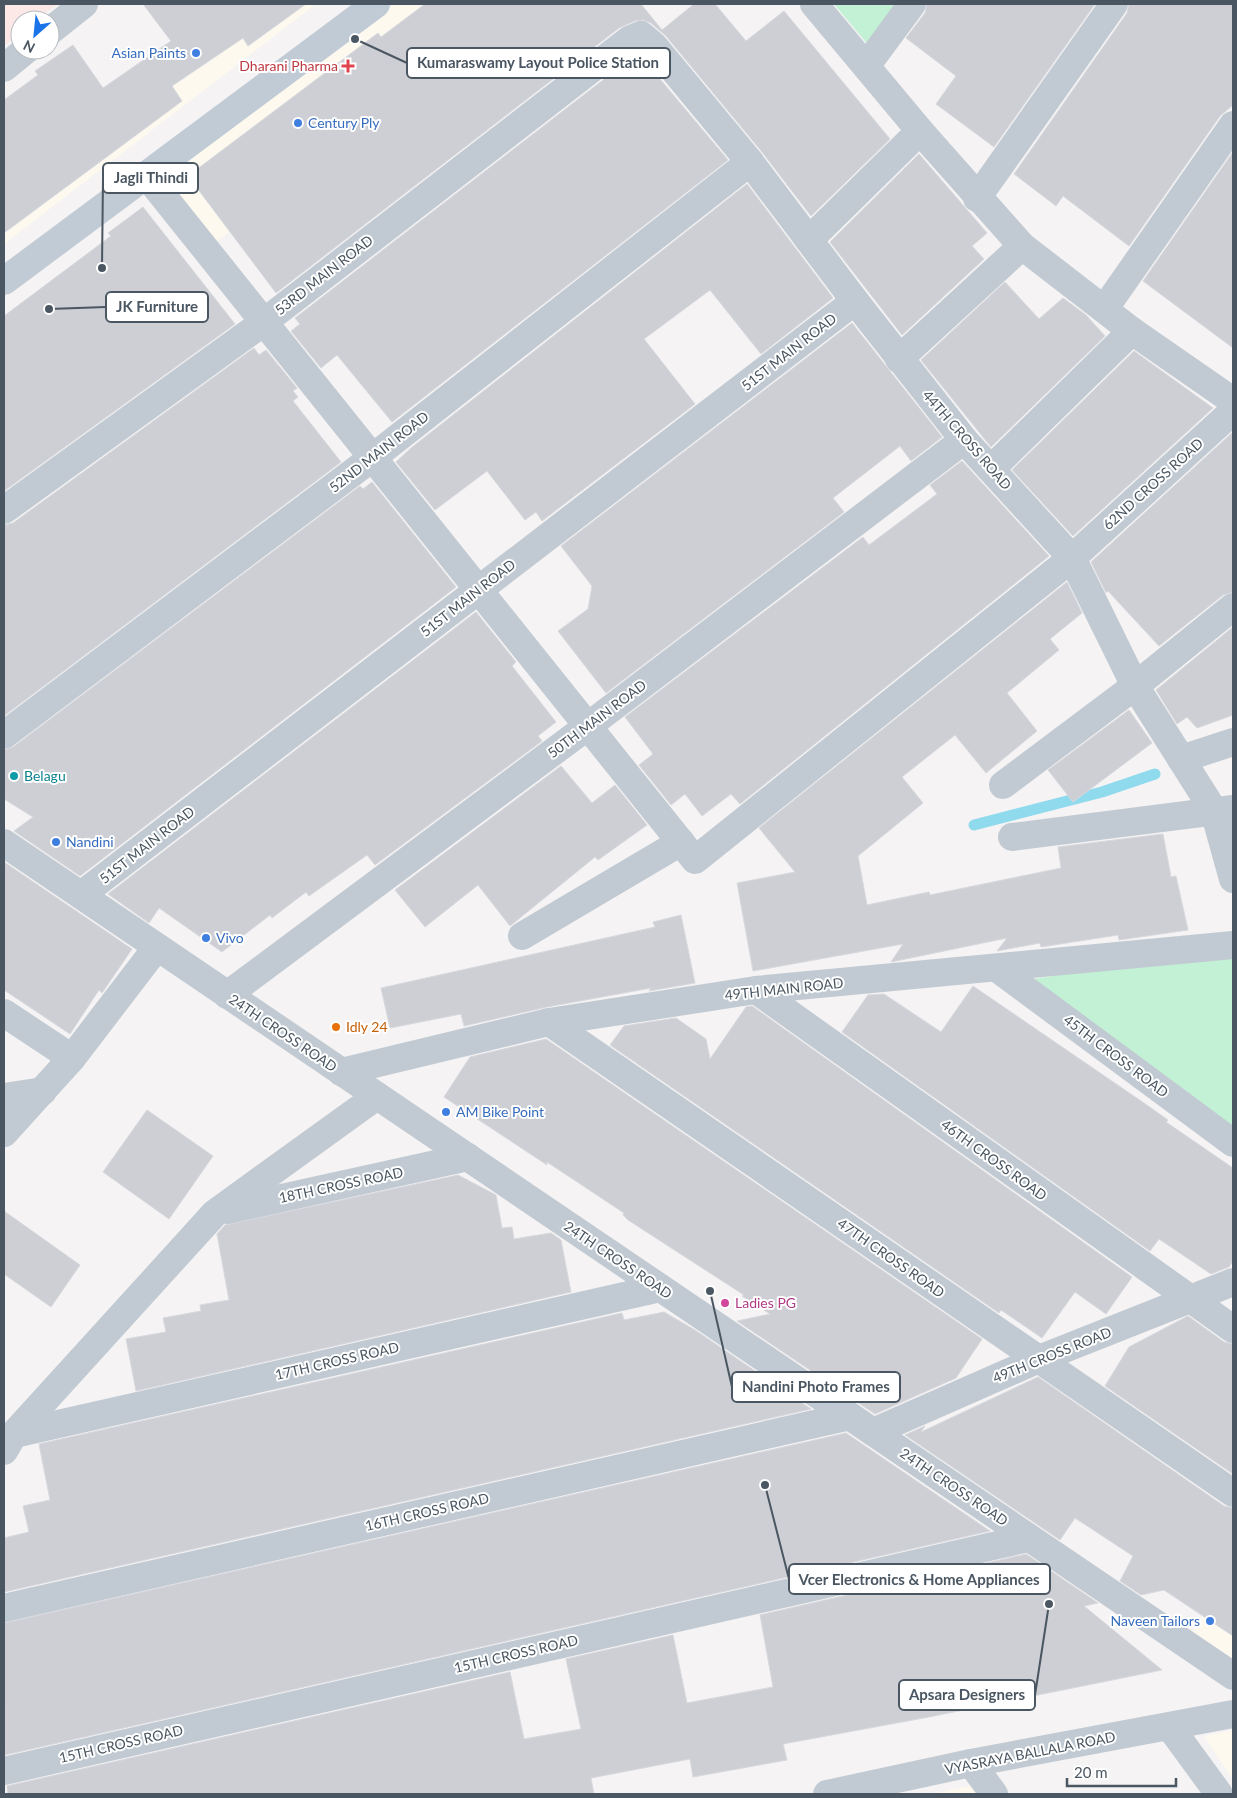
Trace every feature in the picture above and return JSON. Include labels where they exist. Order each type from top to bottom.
[{"type":"main road","points":[[4,281],[376,4]]},
{"type":"street","points":[[60,23],[84,4]]},
{"type":"street","points":[[814,4],[867,65],[920,132],[977,198],[1022,246],[1132,330],[1233,401]]},
{"type":"street","points":[[867,65],[912,4]]},
{"type":"street","points":[[977,198],[1114,4]]},
{"type":"street","name":"44TH CROSS ROAD","points":[[641,35],[654,46],[750,162],[854,301],[964,440],[1072,558],[1135,686],[1181,759],[1223,810],[1233,880]]},
{"type":"street","name":"53RD MAIN ROAD","points":[[4,510],[264,322],[629,40],[641,35]]},
{"type":"street","points":[[4,68],[14,60]]},
{"type":"street","points":[[1105,308],[1233,124]]},
{"type":"street","points":[[809,240],[920,132]]},
{"type":"street","name":"52ND MAIN ROAD","points":[[4,735],[372,458],[750,162]]},
{"type":"street","points":[[147,176],[681,842],[522,936]]},
{"type":"street","points":[[899,359],[1022,246]]},
{"type":"street","name":"51ST MAIN ROAD","points":[[81,895],[854,301]]},
{"type":"street","points":[[991,469],[1132,330]]},
{"type":"street","name":"62ND CROSS ROAD","points":[[681,842],[696,860],[1072,558],[1233,411]]},
{"type":"street","name":"50TH MAIN ROAD","points":[[228,995],[588,726],[964,440]]},
{"type":"street","points":[[1003,785],[1135,686],[1233,607]]},
{"type":"street","points":[[1181,759],[1233,742]]},
{"type":"street","points":[[1012,837],[1223,810]]},
{"type":"street","name":"24TH CROSS ROAD","points":[[4,843],[1233,1676]]},
{"type":"street","name":"49TH MAIN ROAD","points":[[340,1072],[549,1022],[756,990],[998,969],[1233,945]]},
{"type":"street","points":[[4,1133],[72,1058],[157,947]]},
{"type":"street","name":"45TH CROSS ROAD","points":[[998,969],[1233,1143]]},
{"type":"street","name":"46TH CROSS ROAD","points":[[756,990],[1233,1329]]},
{"type":"street","points":[[4,1012],[72,1058]]},
{"type":"street","name":"47TH CROSS ROAD","points":[[549,1022],[1233,1493]]},
{"type":"street","points":[[4,1097],[43,1091]]},
{"type":"street","points":[[9,1443],[215,1213],[377,1096]]},
{"type":"street","name":"18TH CROSS ROAD","points":[[215,1213],[468,1157]]},
{"type":"street","name":"49TH CROSS ROAD","points":[[873,1432],[1039,1359],[1233,1282]]},
{"type":"street","name":"17TH CROSS ROAD","points":[[9,1443],[660,1288]]},
{"type":"street","name":"16TH CROSS ROAD","points":[[4,1608],[850,1416]]},
{"type":"street","name":"15TH CROSS ROAD","points":[[4,1771],[1028,1538]]},
{"type":"street","name":"VYASRAYA BALLALA ROAD","points":[[827,1794],[971,1763],[1233,1714]]},
{"type":"street","points":[[1170,1726],[1219,1794]]},
{"type":"street","points":[[971,1763],[994,1794]]},
{"type":"shaded area","points":[[4,4],[57,4],[49,10],[10,10],[10,41],[4,46]]},
{"type":"shaded area","points":[[221,4],[316,4],[4,244],[4,172]]},
{"type":"shaded area","points":[[395,4],[524,4],[215,243],[166,178]]},
{"type":"shaded area","points":[[1233,1570],[1233,1660],[1191,1634]]},
{"type":"shaded area","points":[[1233,1730],[1233,1780],[1204,1736]]},
{"type":"shaded area","points":[[970,1786],[977,1794],[931,1794]]},
{"type":"green space","points":[[834,4],[901,4],[870,47]]},
{"type":"green space","points":[[1233,950],[1233,1133],[1025,980]]},
{"type":"building","points":[[143,4],[306,4],[248,46],[243,38],[172,86],[182,101],[4,233],[4,100],[38,75],[35,71],[51,60],[60,60],[60,54],[73,45],[103,88],[171,41]]},
{"type":"building","points":[[425,4],[641,4],[662,30],[694,4],[715,4],[746,41],[784,11],[890,139],[811,216],[762,152],[666,36],[651,23],[643,20],[635,21],[619,28],[276,293],[188,176],[378,33],[381,37]]},
{"type":"building","points":[[927,4],[1095,4],[994,147],[936,104],[956,76],[906,38],[925,13]]},
{"type":"building","points":[[1129,4],[1233,4],[1233,105],[1220,116],[1129,246],[1063,196],[1056,206],[1014,174],[1127,13]]},
{"type":"building","points":[[638,53],[728,160],[392,422],[337,355],[321,368],[291,331],[300,324],[295,318]]},
{"type":"building","points":[[1233,152],[1233,348],[1143,281]]},
{"type":"building","points":[[919,154],[987,233],[972,246],[984,259],[902,335],[830,242]]},
{"type":"building","points":[[747,184],[833,298],[761,354],[710,290],[644,339],[695,404],[542,521],[536,512],[525,520],[487,471],[435,510],[396,462],[411,448]]},
{"type":"building","points":[[143,207],[235,324],[4,491],[4,316],[111,236],[108,233]]},
{"type":"building","points":[[1005,282],[1039,319],[1063,298],[1086,315],[1105,336],[991,447],[921,360]]},
{"type":"building","points":[[852,323],[942,437],[911,461],[900,446],[833,498],[844,512],[606,693],[558,631],[588,609],[592,586],[561,546]]},
{"type":"building","points":[[254,348],[259,355],[266,350],[297,388],[293,391],[298,397],[293,401],[341,462],[4,716],[4,525],[13,523]]},
{"type":"building","points":[[1134,351],[1213,408],[1073,536],[1012,470]]},
{"type":"building","points":[[1233,432],[1233,592],[1223,595],[1159,646],[1108,591],[1106,593],[1091,562]]},
{"type":"building","points":[[962,461],[1049,556],[740,804],[731,794],[702,816],[685,794],[671,805],[639,765],[653,754],[625,717],[863,537],[869,545],[937,494],[930,485]]},
{"type":"building","points":[[372,482],[456,587],[80,876],[14,831],[33,817],[4,799],[4,750],[13,747],[360,486],[363,489]]},
{"type":"building","points":[[1067,582],[1082,613],[1050,639],[1059,650],[1007,693],[1037,731],[986,773],[955,735],[902,777],[923,803],[858,856],[867,905],[929,892],[930,895],[1061,868],[1058,847],[1163,834],[1171,877],[1176,876],[1188,930],[1119,940],[1118,935],[1041,947],[1040,943],[997,951],[1007,938],[891,962],[903,944],[753,971],[737,883],[795,872],[759,828]]},
{"type":"building","points":[[476,612],[516,662],[512,666],[556,722],[538,736],[542,741],[375,865],[367,855],[309,896],[306,892],[272,918],[270,915],[222,952],[159,908],[149,923],[108,894]]},
{"type":"building","points":[[1233,627],[1233,715],[1197,728],[1187,717],[1177,724],[1156,690]]},
{"type":"building","points":[[1129,710],[1152,743],[1073,802],[1048,770]]},
{"type":"building","points":[[561,766],[592,803],[615,785],[647,825],[598,860],[595,857],[510,926],[478,885],[425,927],[395,890]]},
{"type":"building","points":[[4,862],[132,949],[102,993],[99,990],[70,1034],[4,990]]},
{"type":"building","points":[[681,915],[695,983],[649,991],[651,988],[547,1007],[464,1026],[461,1014],[390,1028],[381,988],[655,927],[653,922]]},
{"type":"building","points":[[973,986],[1144,1103],[1168,1120],[1166,1122],[1233,1168],[1233,1261],[1229,1267],[1211,1274],[1159,1239],[1150,1251],[842,1032],[868,995],[884,994],[941,1032]]},
{"type":"building","points":[[752,1006],[1132,1277],[1106,1314],[1075,1292],[1042,1338],[1001,1310],[999,1313],[610,1045],[624,1026],[676,1018],[706,1039],[710,1059],[746,1007]]},
{"type":"building","points":[[546,1039],[982,1339],[956,1378],[875,1414],[737,1321],[770,1314],[628,1220],[623,1215],[624,1213],[444,1097],[470,1057]]},
{"type":"building","points":[[147,1110],[213,1156],[169,1219],[103,1172]]},
{"type":"building","points":[[458,1175],[496,1195],[502,1228],[512,1227],[514,1239],[551,1233],[561,1240],[571,1292],[136,1391],[126,1339],[166,1332],[163,1318],[201,1311],[200,1305],[229,1300],[217,1234],[225,1225]]},
{"type":"building","points":[[4,1211],[80,1265],[51,1307],[4,1274]]},
{"type":"building","points":[[664,1312],[695,1330],[811,1409],[4,1592],[4,1538],[29,1532],[23,1506],[50,1500],[39,1444],[622,1313],[624,1320]]},
{"type":"building","points":[[1188,1316],[1224,1342],[1233,1344],[1233,1474],[1105,1386],[1129,1347]]},
{"type":"building","points":[[1038,1377],[1224,1506],[1233,1508],[1233,1636],[1164,1590],[1141,1595],[1120,1581],[1133,1556],[1075,1518],[1060,1540],[905,1435],[925,1426],[921,1432]]},
{"type":"building","points":[[846,1433],[990,1531],[5,1755],[4,1623]]},
{"type":"building","points":[[1026,1554],[1098,1603],[1084,1606],[1162,1670],[783,1744],[787,1760],[693,1777],[690,1759],[591,1778],[594,1794],[8,1794],[7,1786],[510,1672],[524,1739],[581,1729],[566,1659],[673,1635],[687,1703],[773,1687],[760,1615]]},
{"type":"waterway","points":[[974,825],[1102,792],[1155,774]]},
{"type":"place","name":"Kumaraswamy Layout Police Station","points":[[355,39]]},
{"type":"place","name":"Asian Paints","points":[[196,53]]},
{"type":"place","name":"Dharani Pharma","points":[[348,66]]},
{"type":"place","name":"Century Ply","points":[[298,123]]},
{"type":"place","name":"Jagli Thindi","points":[[102,268]]},
{"type":"place","name":"JK Furniture","points":[[49,309]]},
{"type":"place","name":"Belagu","points":[[14,776]]},
{"type":"place","name":"Nandini","points":[[56,842]]},
{"type":"place","name":"Vivo","points":[[206,938]]},
{"type":"place","name":"Idly 24","points":[[336,1027]]},
{"type":"place","name":"AM Bike Point","points":[[446,1112]]},
{"type":"place","name":"Nandini Photo Frames","points":[[710,1291]]},
{"type":"place","name":"Ladies PG","points":[[725,1303]]},
{"type":"place","name":"Vcer Electronics & Home Appliances","points":[[765,1485]]},
{"type":"place","name":"Apsara Designers","points":[[1049,1604]]},
{"type":"place","name":"Naveen Tailors","points":[[1210,1621]]}]
